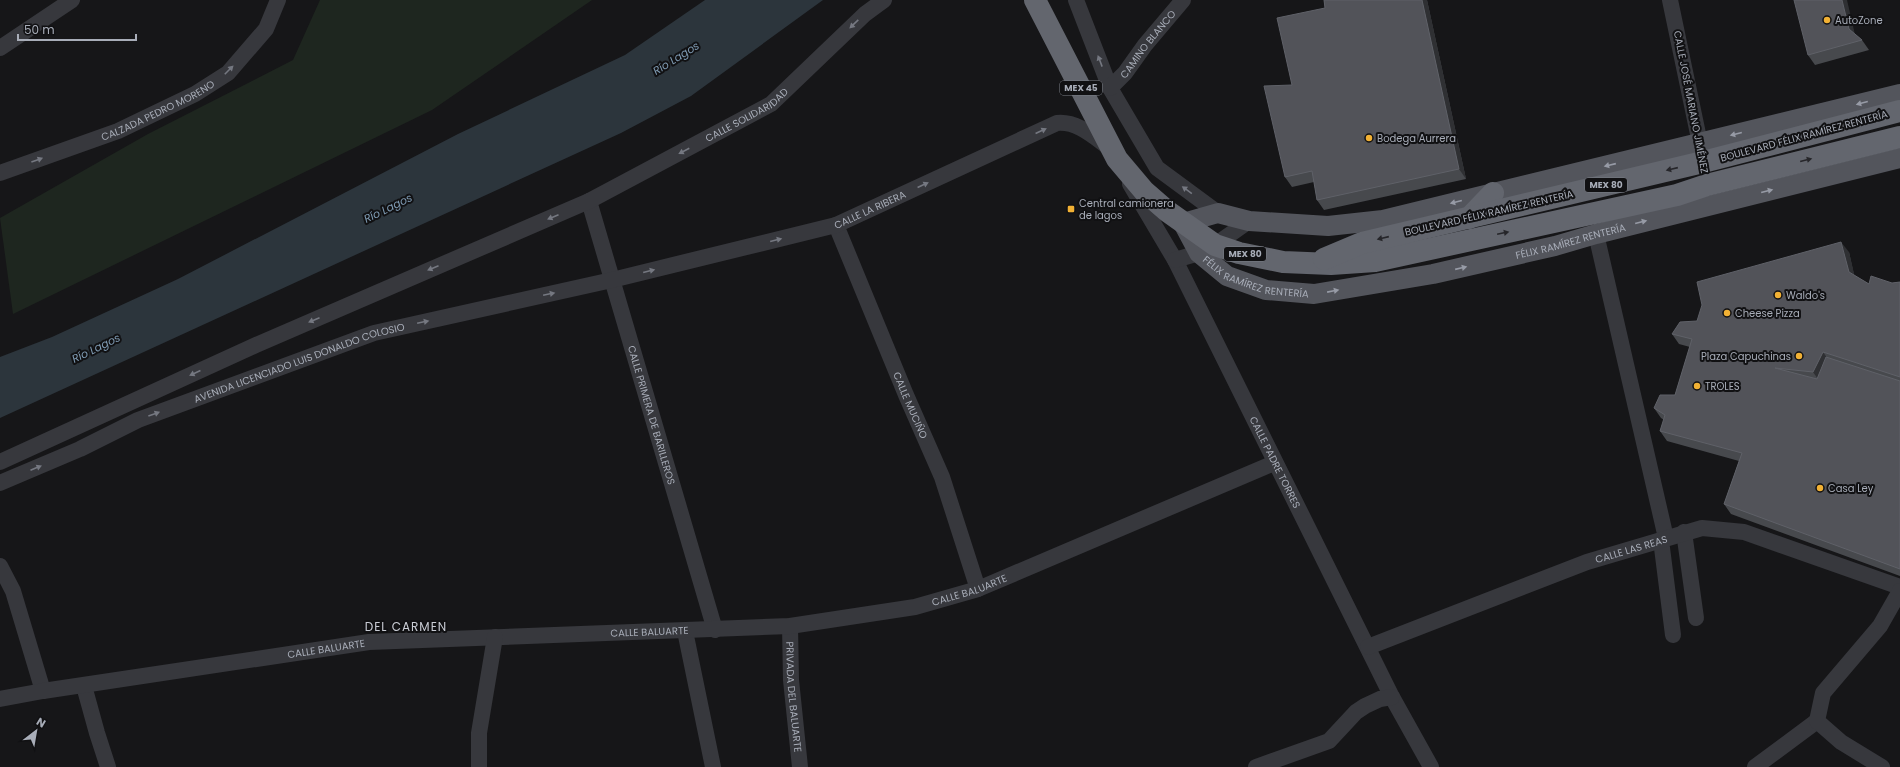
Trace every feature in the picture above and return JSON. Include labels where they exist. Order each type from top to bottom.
[{"type":"highway","name":"MEX 45","points":[[1040,9],[1114,154]]},
{"type":"highway","name":"BOULEVARD FÉLIX RAMÍREZ RENTERÍA","points":[[1313,263],[1362,243],[1469,218],[1702,152],[1900,111]]},
{"type":"highway","name":"BOULEVARD FÉLIX RAMÍREZ RENTERÍA","points":[[1114,154],[1144,191],[1183,223],[1207,249],[1239,253],[1283,262],[1313,263],[1375,261],[1677,195],[1709,195],[1900,137]]},
{"type":"highway","points":[[1469,218],[1493,193]]},
{"type":"main road","points":[[1183,223],[1218,213],[1249,221],[1328,226],[1383,220],[1493,193],[1702,152],[1900,94]]},
{"type":"main road","name":"FÉLIX RAMÍREZ RENTERÍA","points":[[1207,249],[1227,276],[1266,290],[1314,294],[1434,274],[1555,246],[1596,234],[1709,195],[1900,158]]},
{"type":"street","points":[[0,48],[72,0]]},
{"type":"street","name":"CALZADA PEDRO MORENO","points":[[0,174],[118,131],[195,94],[228,73],[266,29],[278,0]]},
{"type":"street","name":"CALLE SOLIDARIDAD","points":[[588,201],[771,104],[865,14],[884,0]]},
{"type":"street","points":[[1076,0],[1110,88],[1157,168],[1218,213]]},
{"type":"street","name":"CAMINO BLANCO","points":[[1110,88],[1125,73],[1145,45],[1183,0]]},
{"type":"street","name":"CALLE JOSÉ MARIANO JIMÉNEZ","points":[[1670,0],[1702,152],[1709,195]]},
{"type":"street","name":"CALLE LA RIBERA","points":[[612,280],[836,225],[1057,123],[1068,122],[1082,129],[1114,154]]},
{"type":"street","name":"CALLE PADRE TORRES","points":[[1114,154],[1175,260],[1274,463],[1392,697],[1431,767]]},
{"type":"street","points":[[0,462],[256,345],[588,201]]},
{"type":"street","name":"CALLE PRIMERA DE BARILLEROS","points":[[588,201],[715,630]]},
{"type":"street","points":[[1175,260],[1207,249],[1249,221]]},
{"type":"street","name":"CALLE MUCIÑO","points":[[836,225],[906,395],[942,477],[978,589]]},
{"type":"street","points":[[1596,234],[1663,539],[1673,635]]},
{"type":"street","name":"AVENIDA LICENCIADO LUIS DONALDO COLOSIO","points":[[0,483],[80,449],[138,420],[374,333],[612,280]]},
{"type":"street","name":"CALLE BALUARTE","points":[[0,700],[43,691],[369,642],[790,626],[915,607],[978,589],[1274,463]]},
{"type":"street","name":"CALLE LAS REAS","points":[[1368,647],[1587,562],[1684,532],[1702,528],[1744,532],[1900,586]]},
{"type":"street","points":[[1684,532],[1696,618]]},
{"type":"street","points":[[0,566],[13,591],[43,691]]},
{"type":"street","points":[[1755,767],[1817,721],[1822,693],[1880,626],[1900,591]]},
{"type":"street","name":"PRIVADA DEL BALUARTE","points":[[790,626],[791,680],[800,767]]},
{"type":"street","points":[[685,631],[714,767]]},
{"type":"street","points":[[479,767],[479,733],[495,637]]},
{"type":"street","points":[[84,686],[108,767]]},
{"type":"street","points":[[1256,767],[1329,740],[1361,709],[1380,699],[1392,697]]},
{"type":"street","points":[[1817,721],[1841,742],[1882,767]]},
{"type":"shaded area","points":[[320,0],[592,0],[432,110],[13,314],[0,218],[148,134],[293,60]]},
{"type":"water","name":"Río Lagos","points":[[705,0],[823,0],[691,96],[621,133],[0,418],[0,357],[52,337],[178,279],[458,134],[625,55]]},
{"type":"building","name":"Bodega Aurrera","points":[[1324,0],[1422,0],[1459,169],[1317,200],[1312,171],[1285,177],[1264,86],[1292,85],[1277,18],[1325,8]]},
{"type":"building","name":"AutoZone","points":[[1794,0],[1842,0],[1849,29],[1862,40],[1808,55]]},
{"type":"building","points":[[1841,242],[1849,272],[1869,284],[1871,276],[1892,283],[1900,282],[1900,377],[1823,352],[1813,372],[1775,368],[1817,379],[1826,357],[1900,381],[1900,569],[1724,504],[1742,453],[1660,431],[1665,415],[1654,408],[1660,395],[1675,395],[1692,339],[1672,334],[1680,322],[1697,321],[1702,305],[1697,282]]},
{"type":"place","name":"AutoZone","points":[[1827,20]]},
{"type":"place","name":"Bodega Aurrera","points":[[1369,138]]},
{"type":"place","name":"Central camionera de lagos","points":[[1071,209]]},
{"type":"place","name":"Waldo's","points":[[1778,295]]},
{"type":"place","name":"Cheese Pizza","points":[[1727,313]]},
{"type":"place","name":"Plaza Capuchinas","points":[[1799,356]]},
{"type":"place","name":"TROLES","points":[[1697,386]]},
{"type":"place","name":"Casa Ley","points":[[1820,488]]},
{"type":"district","name":"DEL CARMEN","points":[[406,626]]}]
